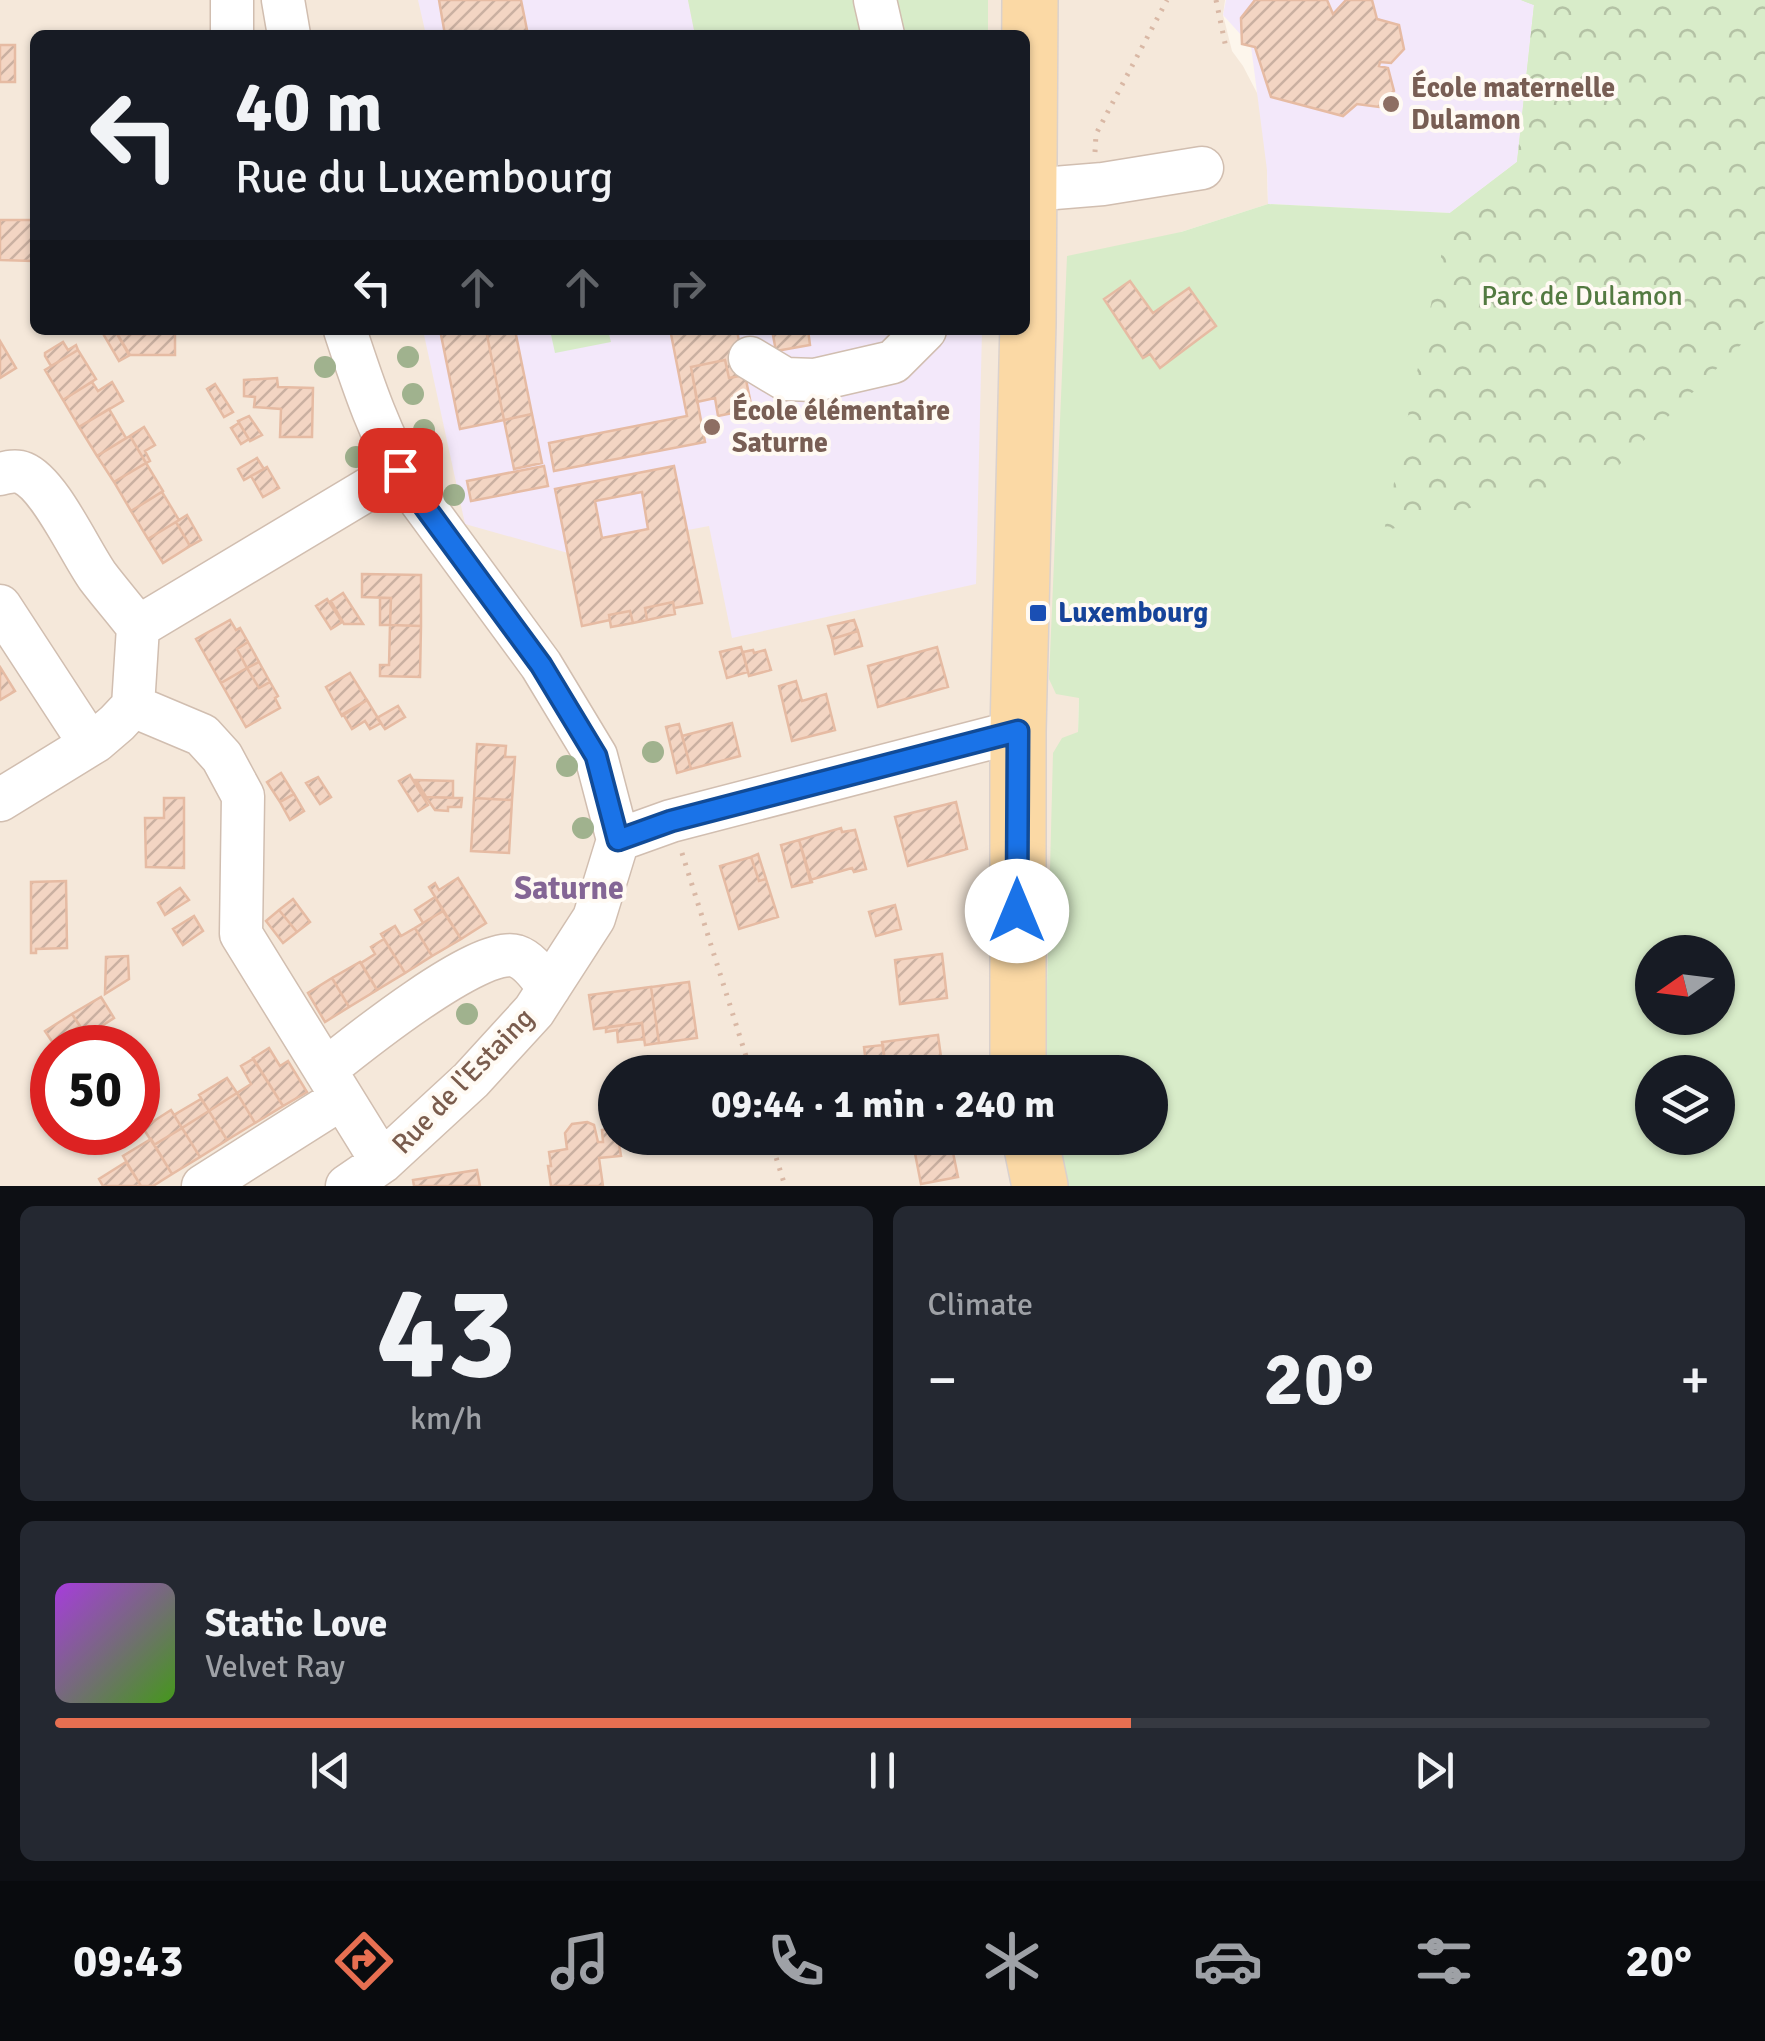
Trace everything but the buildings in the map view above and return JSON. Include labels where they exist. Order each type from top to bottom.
[{"type":"main road","points":[[1030,0],[1030,190]]},
{"type":"main road","points":[[1018,1055],[1018,731],[1027,335]]},
{"type":"main road","points":[[1034,1155],[1040,1186]]},
{"type":"street","points":[[232,0],[232,30]]},
{"type":"street","points":[[283,0],[287,30]]},
{"type":"street","points":[[875,0],[882,30]]},
{"type":"street","points":[[1030,190],[1096,185],[1202,168]]},
{"type":"street","points":[[348,335],[368,402],[400,470],[541,665],[596,756],[618,840],[671,821],[1018,731]]},
{"type":"street","points":[[750,358],[785,379],[815,380],[893,362],[920,335]]},
{"type":"street","points":[[138,627],[400,470]]},
{"type":"street","points":[[0,474],[22,472],[36,482],[97,575],[138,627],[133,706],[118,724],[90,744],[0,800]]},
{"type":"street","points":[[0,606],[90,744]]},
{"type":"street","points":[[133,706],[202,735],[222,757],[243,796],[241,934],[382,1162]]},
{"type":"street","name":"Rue de l'Estaing","points":[[347,1186],[382,1162],[471,1080],[534,1011],[594,918],[618,840]]},
{"type":"street","points":[[203,1186],[334,1084],[366,1036],[428,993],[498,956],[514,955],[528,962],[549,988]]},
{"type":"path","points":[[1096,185],[1096,134],[1167,0]]},
{"type":"path","points":[[1216,0],[1226,48]]},
{"type":"path","points":[[671,821],[746,1055]]},
{"type":"path","points":[[775,1155],[785,1186]]},
{"type":"shaded area","points":[[0,0],[1225,0],[1223,15],[1232,51],[1270,118],[1268,204],[1181,232],[1079,697],[1046,1055],[598,1055],[598,1155],[1062,1155],[1068,1186],[0,1186]]},
{"type":"shaded area","points":[[418,0],[688,0],[694,30],[425,30]]},
{"type":"shaded area","name":"École maternelle Dulamon","points":[[1226,0],[1521,0],[1534,4],[1517,162],[1450,213],[1268,204],[1251,46],[1223,15]]},
{"type":"shaded area","name":"École élémentaire Saturne","points":[[424,335],[982,335],[976,584],[732,638],[709,526],[568,553],[465,524]]},
{"type":"green space","points":[[688,0],[988,0],[988,30],[694,30]]},
{"type":"green space","points":[[1521,0],[1765,0],[1765,1186],[1068,1186],[1062,1155],[1168,1155],[1168,1055],[1045,1055],[1053,753],[1062,738],[1078,732],[1079,698],[1056,694],[1049,679],[1067,256],[1181,232],[1268,204],[1450,213],[1517,162],[1534,5]]},
{"type":"green space","name":"Parc de Dulamon","points":[[1521,0],[1765,0],[1765,321],[1615,469],[1384,531],[1450,213],[1517,162],[1534,5]]},
{"type":"green space","points":[[551,335],[609,335],[611,342],[555,353]]},
{"type":"place","name":"École maternelle Dulamon","points":[[1391,104]]},
{"type":"place","name":"École élémentaire Saturne","points":[[712,427]]},
{"type":"place","name":"Luxembourg","points":[[1038,613]]},
{"type":"district","name":"Saturne","points":[[569,888]]},
{"type":"route","points":[[400,470],[541,665],[596,756],[618,840],[671,821],[1018,731],[1017,911]]}]
